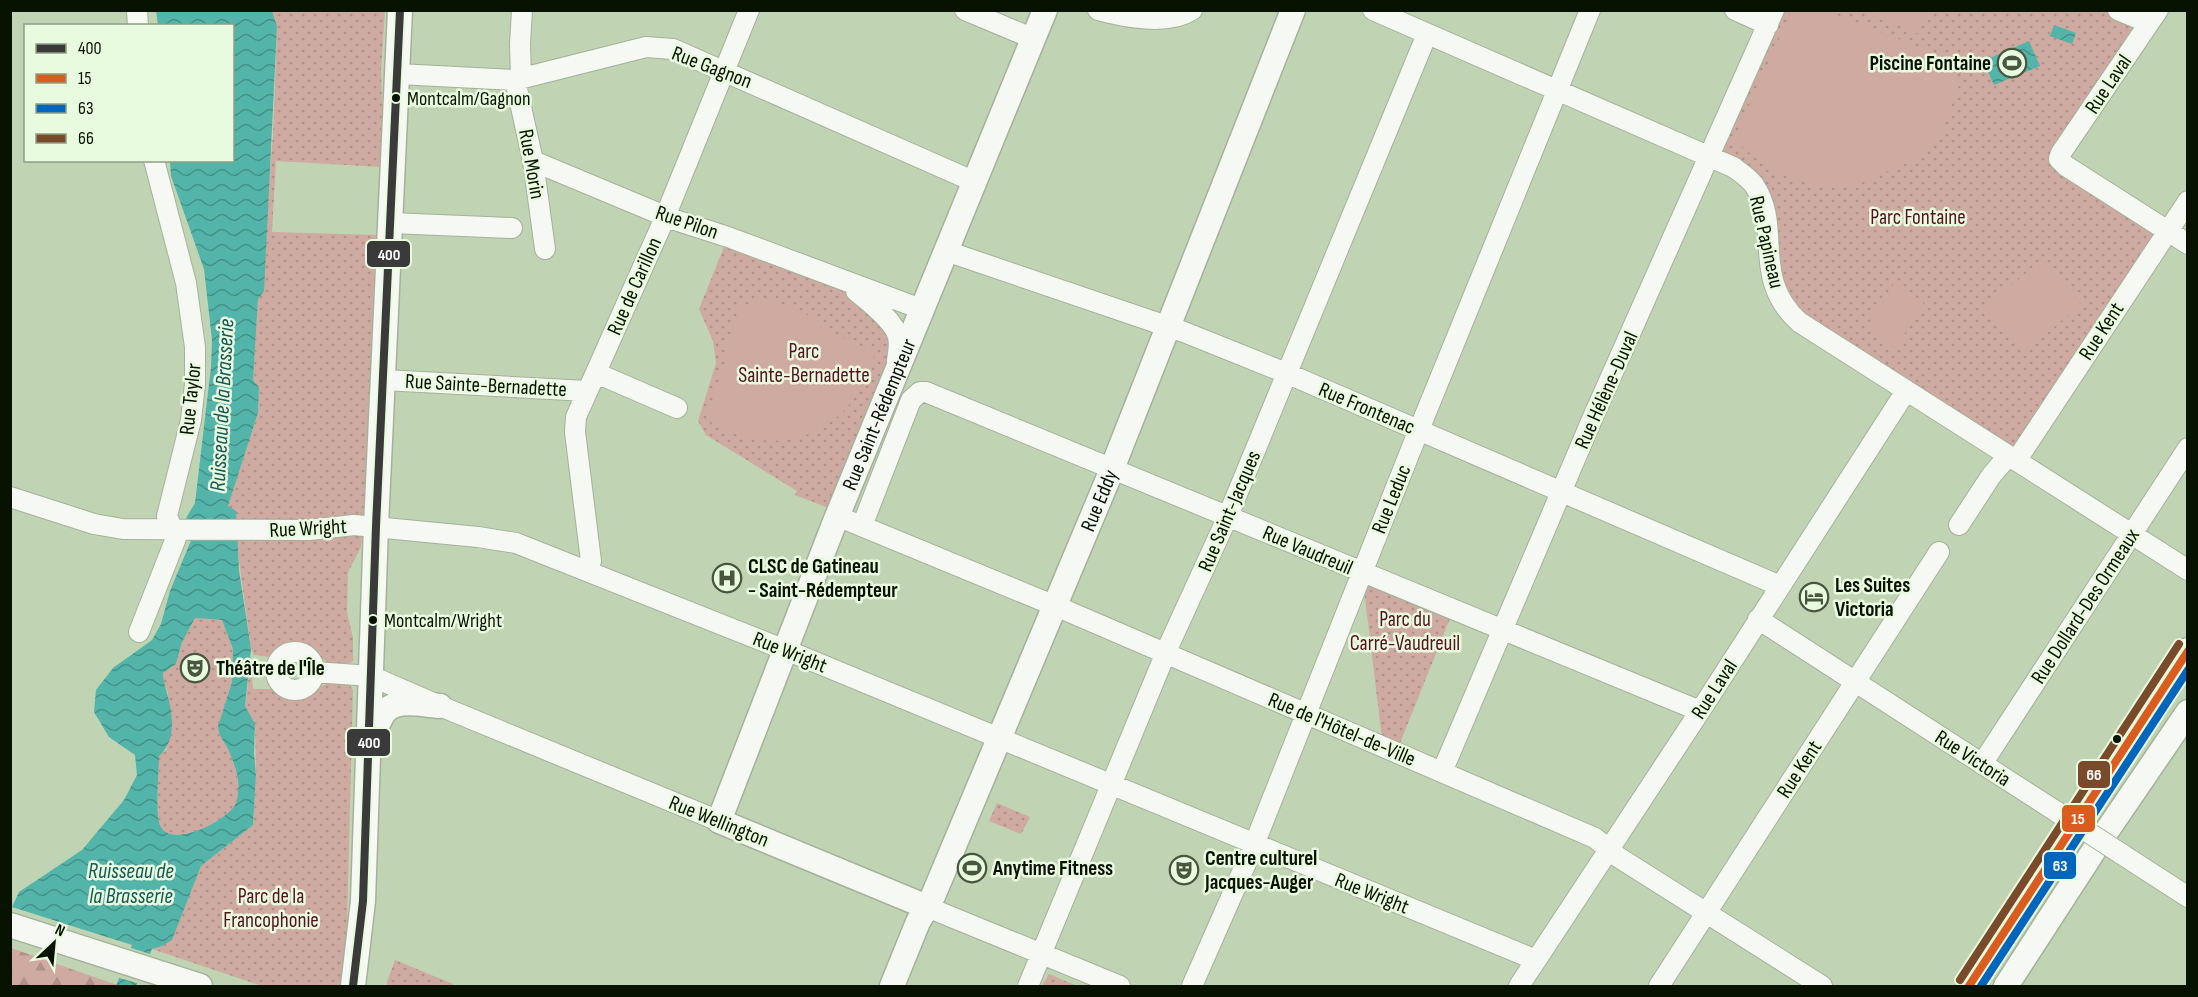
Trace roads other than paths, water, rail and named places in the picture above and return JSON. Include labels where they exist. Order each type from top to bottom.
[{"type":"main road","points":[[353,987],[354,964],[362,919],[376,526],[400,10]]},
{"type":"main road","name":"Rue Saint-Rédempteur","points":[[719,821],[837,516],[1046,10]]},
{"type":"main road","name":"Rue Eddy","points":[[892,987],[918,922],[927,907],[1000,738],[1112,468],[1293,10]]},
{"type":"main road","points":[[1969,987],[2187,650]]},
{"type":"main road","points":[[369,746],[382,715],[387,709],[399,704],[440,706]]},
{"type":"main road","points":[[2006,987],[2187,712]]},
{"type":"main road","name":"Rue Wellington","points":[[719,821],[927,907]]},
{"type":"main road","points":[[362,919],[369,987]]},
{"type":"main road","points":[[10,925],[200,987]]},
{"type":"street","name":"Rue Morin","points":[[522,10],[518,79],[545,249]]},
{"type":"street","name":"Rue de Carillon","points":[[587,571],[591,561],[574,424],[665,216],[749,10]]},
{"type":"street","points":[[965,10],[1034,39]]},
{"type":"street","points":[[1098,10],[1156,18],[1178,17],[1192,10]]},
{"type":"street","name":"Rue Papineau","points":[[1373,10],[1710,156],[1744,175],[1760,196],[1771,276],[1781,302],[1789,313],[1813,331],[2187,570]]},
{"type":"street","name":"Rue Leduc","points":[[1192,987],[1254,845],[1590,10]]},
{"type":"street","points":[[1735,10],[1771,17]]},
{"type":"street","points":[[2118,10],[2154,17]]},
{"type":"street","name":"Rue Hélène-Duval","points":[[1442,772],[1562,492],[1771,17]]},
{"type":"street","name":"Rue Laval","points":[[2154,17],[2059,159],[2066,166],[2167,231]]},
{"type":"street","name":"Rue Saint-Jacques","points":[[1028,987],[1166,653],[1228,516],[1427,34]]},
{"type":"street","name":"Rue Gagnon","points":[[398,74],[518,79],[646,47],[673,49],[726,70],[975,182]]},
{"type":"street","name":"Rue Taylor","points":[[139,632],[179,530],[168,516],[191,420],[195,384],[195,347],[186,283],[155,162]]},
{"type":"street","name":"Rue Pilon","points":[[533,162],[665,216],[921,309]]},
{"type":"street","name":"Rue Kent","points":[[1959,525],[1991,476],[2012,458],[2187,201]]},
{"type":"street","points":[[391,223],[512,228]]},
{"type":"street","points":[[2167,231],[2187,244]]},
{"type":"street","name":"Rue Frontenac","points":[[946,251],[1168,326],[1286,373],[1780,586]]},
{"type":"street","name":"Rue Pilon","points":[[842,280],[883,314],[896,329],[898,337],[896,372]]},
{"type":"street","name":"Rue Sainte-Bernadette","points":[[596,373],[677,408]]},
{"type":"street","name":"Rue Sainte-Bernadette","points":[[384,380],[587,391]]},
{"type":"street","name":"Rue Laval","points":[[1519,987],[1906,391]]},
{"type":"street","name":"Rue Vaudreuil","points":[[862,526],[911,400],[920,392],[932,394],[1503,632],[1700,711]]},
{"type":"street","name":"Rue Dollard-Des Ormeaux","points":[[1982,764],[2187,448]]},
{"type":"street","name":"Rue Wright","points":[[10,497],[109,528],[309,530],[346,524],[507,541],[533,549],[786,650],[1536,960]]},
{"type":"street","name":"Rue de l'Hôtel-de-Ville","points":[[837,516],[1166,653],[1595,838],[1618,857],[1822,987]]},
{"type":"street","name":"Rue Kent","points":[[1659,987],[1939,552]]},
{"type":"street","name":"Rue Victoria","points":[[1758,619],[1856,680],[2187,897]]},
{"type":"street","name":"Rue Wellington","points":[[314,672],[371,676],[719,821]]},
{"type":"street","name":"Rue Wellington","points":[[927,907],[1120,987]]},
{"type":"street","points":[[1533,987],[1536,960]]},
{"type":"water","name":"Ruisseau de la Brasserie","points":[[156,11],[272,11],[277,26],[264,291],[258,299],[253,380],[259,387],[258,413],[228,506],[236,511],[239,570],[251,649],[245,706],[255,724],[256,775],[253,825],[201,866],[172,940],[152,949],[136,986],[116,986],[132,945],[12,907],[19,892],[82,850],[124,800],[137,775],[135,755],[109,737],[94,712],[96,690],[113,668],[152,640],[161,624],[170,591],[192,538],[186,518],[195,503],[211,367],[212,340],[204,269],[171,176],[170,162],[234,162],[234,24],[158,24]],"holes":[[[195,618],[222,620],[233,649],[232,682],[218,726],[236,771],[238,786],[235,805],[221,818],[198,830],[175,835],[166,832],[160,825],[158,811],[159,756],[168,743],[172,728],[170,704],[163,673],[176,664],[182,642]]]},
{"type":"water","points":[[2054,25],[2076,33],[2072,44],[2050,36]]},
{"type":"water","name":"Piscine Fontaine","points":[[2029,41],[2040,66],[1994,85],[1983,61]]},
{"type":"place","name":"Piscine Fontaine","points":[[2012,63]]},
{"type":"place","name":"Montcalm/Gagnon","points":[[396,98]]},
{"type":"place","name":"CLSC de Gatineau - Saint-Rédempteur","points":[[727,578]]},
{"type":"place","name":"Les Suites Victoria","points":[[1814,597]]},
{"type":"place","name":"Montcalm/Wright","points":[[373,620]]},
{"type":"place","name":"Théâtre de l'Île","points":[[195,668]]},
{"type":"place","name":"Anytime Fitness","points":[[972,868]]},
{"type":"place","name":"Centre culturel Jacques-Auger","points":[[1184,870]]},
{"type":"park label","name":"Parc Fontaine","points":[[1918,217]]},
{"type":"park label","name":"Parc Sainte-Bernadette","points":[[804,363]]},
{"type":"park label","name":"Parc du Carré-Vaudreuil","points":[[1405,631]]},
{"type":"park label","name":"Parc de la Francophonie","points":[[271,908]]}]
